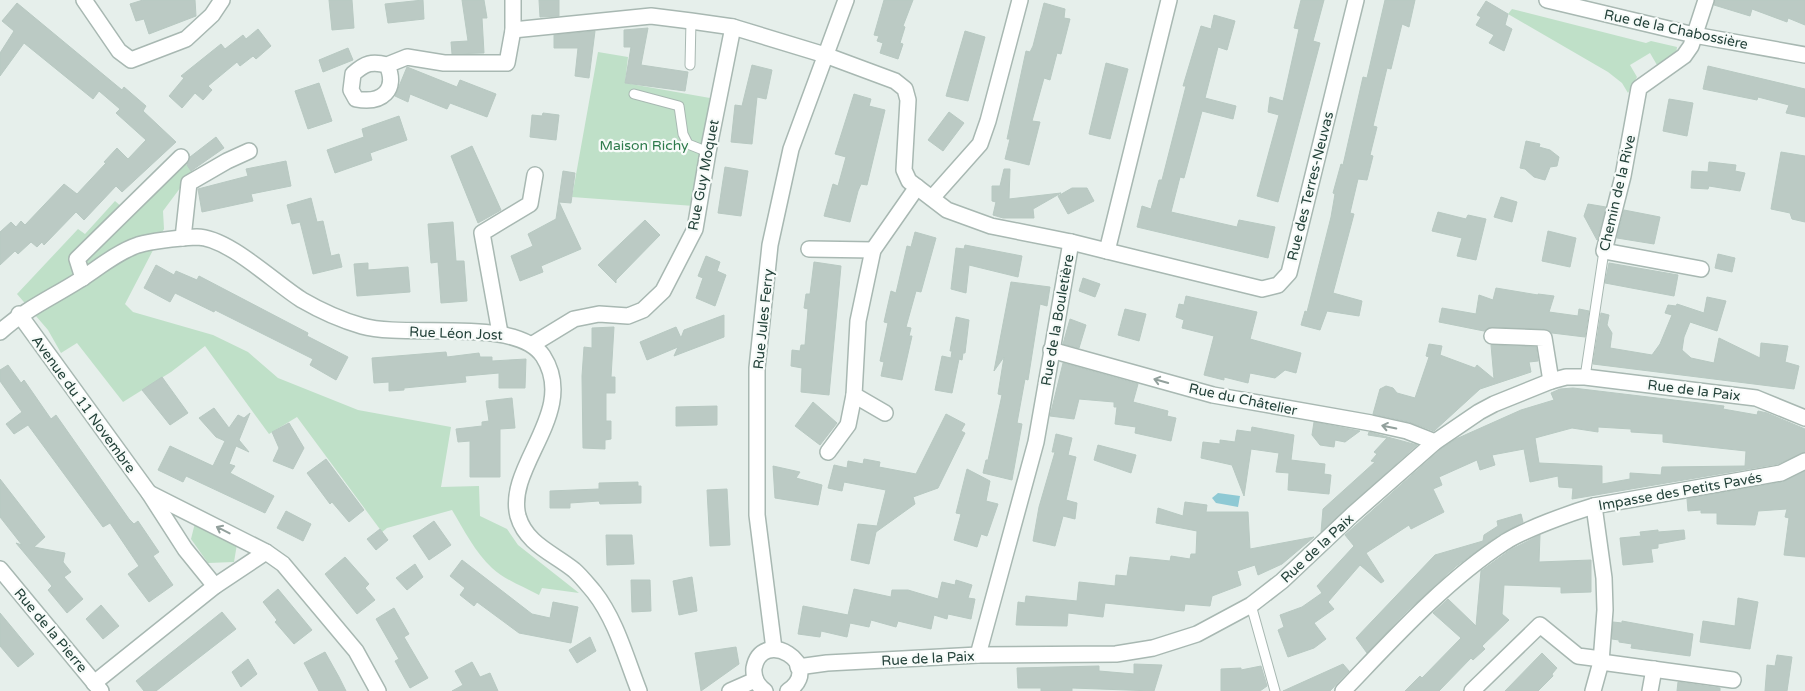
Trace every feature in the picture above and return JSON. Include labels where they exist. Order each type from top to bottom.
[{"type":"street","points":[[84,0],[119,51],[131,60],[186,39],[212,15],[222,0]]},
{"type":"street","points":[[387,65],[406,58],[444,63],[507,63],[513,30],[513,0]]},
{"type":"street","name":"Rue Jules Ferry","points":[[774,649],[756,514],[757,368],[773,230],[791,149],[846,0]]},
{"type":"street","points":[[932,198],[980,144],[988,121],[1020,0]]},
{"type":"street","points":[[1106,251],[1169,0]]},
{"type":"street","name":"Rue des Terres-Neuvas","points":[[1106,251],[1262,289],[1278,285],[1289,273],[1356,0]]},
{"type":"street","name":"Rue de la Chabossière","points":[[1547,0],[1694,35],[1805,55]]},
{"type":"street","name":"Chemin de la Rive","points":[[1604,251],[1623,176],[1639,88],[1684,56],[1691,46],[1706,0]]},
{"type":"street","points":[[513,30],[651,16],[691,21],[733,27],[825,55],[895,81],[905,89],[908,100],[904,170],[909,181],[946,210],[991,226],[1071,242]]},
{"type":"street","name":"Rue Guy Moquet","points":[[533,344],[574,319],[599,314],[628,316],[643,310],[663,291],[695,229],[733,27]]},
{"type":"street","points":[[183,238],[189,183],[227,161],[249,151]]},
{"type":"street","points":[[83,278],[77,259],[181,157]]},
{"type":"street","points":[[500,333],[482,233],[530,204],[535,176]]},
{"type":"street","points":[[828,452],[848,425],[854,396],[858,321],[873,250],[917,187]]},
{"type":"street","name":"Rue Léon Jost","points":[[0,332],[19,314],[83,278],[98,266],[137,246],[183,238],[202,237],[237,252],[301,300],[324,312],[360,326],[373,329],[500,333],[517,336],[533,344]]},
{"type":"street","name":"Rue de la Bouletière","points":[[978,655],[1036,442],[1071,242],[1106,251]]},
{"type":"street","points":[[809,249],[873,250]]},
{"type":"street","points":[[1604,251],[1701,269]]},
{"type":"street","name":"Avenue du 11 Novembre","points":[[19,314],[149,493],[185,549],[215,586]]},
{"type":"street","points":[[1492,336],[1544,338],[1551,381]]},
{"type":"street","points":[[533,344],[542,354],[549,368],[553,400],[543,431],[518,488],[518,514],[526,533],[544,550],[574,570],[595,593],[610,617],[639,691]]},
{"type":"street","name":"Rue du Châtelier","points":[[1051,350],[1213,395],[1371,423],[1407,431],[1435,442]]},
{"type":"street","name":"Rue de la Paix","points":[[798,667],[827,663],[978,655],[1116,654],[1153,648],[1197,634],[1251,605],[1282,581],[1352,515],[1435,442],[1486,408],[1551,381],[1566,377],[1585,377],[1756,398],[1805,418]]},
{"type":"street","points":[[854,396],[885,413]]},
{"type":"street","name":"Impasse des Petits Pavés","points":[[1343,691],[1449,584],[1507,541],[1594,506],[1781,472],[1805,461]]},
{"type":"street","name":"Avenue du 11 Novembre","points":[[149,493],[266,552],[283,564],[356,651],[378,691]]},
{"type":"street","points":[[1593,691],[1601,660],[1605,610],[1604,578],[1594,506]]},
{"type":"street","points":[[98,687],[215,586],[266,552]]},
{"type":"street","name":"Rue de la Pierre","points":[[0,570],[98,687]]},
{"type":"street","points":[[1472,691],[1540,625],[1578,656],[1733,680]]},
{"type":"street","points":[[730,691],[760,685],[754,672],[757,660],[764,653],[774,649],[789,653],[798,667],[797,680],[788,691]]},
{"type":"street","points":[[1650,691],[1654,669]]},
{"type":"lane","points":[[690,65],[691,21]]},
{"type":"lane","points":[[634,94],[679,106],[683,134],[688,144],[696,149],[708,152]]},
{"type":"lane","name":"Chemin de la Rive","points":[[1585,377],[1604,251]]},
{"type":"lane","points":[[1251,605],[1275,691]]},
{"type":"green space","points":[[1512,9],[1646,43],[1651,41],[1677,47],[1676,54],[1657,65],[1650,53],[1630,65],[1637,77],[1628,93],[1622,83],[1608,72],[1508,14]]},
{"type":"green space","name":"Maison Richy","points":[[598,52],[628,57],[625,83],[710,98],[694,206],[572,197]]},
{"type":"green space","points":[[184,161],[192,172],[163,211],[164,229],[125,304],[133,312],[213,335],[248,352],[278,378],[358,410],[451,427],[441,487],[479,486],[480,516],[507,529],[518,545],[579,593],[542,588],[539,595],[503,576],[492,568],[480,555],[452,510],[387,528],[382,532],[297,417],[269,434],[205,346],[171,372],[123,402],[77,343],[61,353],[48,330],[17,294],[78,229],[85,234],[115,201],[131,215]]},
{"type":"green space","points":[[195,523],[237,544],[234,562],[208,563],[191,539]]},
{"type":"water","points":[[1218,493],[1240,496],[1238,507],[1216,503],[1212,498]]},
{"type":"building","points":[[143,0],[195,0],[196,16],[149,34],[144,19],[136,21],[130,4]]},
{"type":"building","points":[[329,0],[352,0],[354,28],[332,30]]},
{"type":"building","points":[[423,0],[424,19],[388,23],[385,4]]},
{"type":"building","points":[[462,0],[484,0],[487,18],[482,18],[484,53],[452,54],[451,42],[468,41]]},
{"type":"building","points":[[539,0],[559,0],[559,16],[540,17]]},
{"type":"building","points":[[884,0],[913,0],[903,26],[905,27],[900,43],[903,44],[898,59],[880,53],[883,43],[877,41],[879,36],[874,35]]},
{"type":"building","points":[[1301,0],[1324,0],[1313,41],[1320,43],[1278,202],[1257,196],[1279,115],[1268,112],[1270,97],[1283,101],[1299,29],[1294,28]]},
{"type":"building","points":[[1385,0],[1415,0],[1409,27],[1402,24],[1391,69],[1387,68],[1373,126],[1377,127],[1370,155],[1373,156],[1367,180],[1358,179],[1350,213],[1354,214],[1333,293],[1362,301],[1359,316],[1327,311],[1320,330],[1301,325],[1305,311],[1307,312],[1331,217],[1335,194],[1333,193],[1341,164],[1343,165],[1363,77],[1367,78]]},
{"type":"building","points":[[1715,0],[1805,0],[1805,25],[1788,18],[1787,22],[1752,9],[1750,16],[1714,5]]},
{"type":"building","points":[[1486,1],[1508,14],[1505,25],[1512,29],[1504,51],[1489,43],[1494,35],[1476,25],[1481,17],[1477,15]]},
{"type":"building","points":[[17,3],[122,90],[124,87],[146,106],[143,111],[176,142],[122,192],[116,186],[84,220],[76,212],[44,245],[42,242],[37,247],[31,242],[18,254],[15,251],[0,265],[0,232],[11,222],[16,227],[21,221],[25,225],[64,184],[77,194],[106,163],[104,162],[117,148],[128,159],[146,140],[116,113],[120,109],[99,91],[93,99],[24,43],[0,76],[0,53],[14,31],[2,21]]},
{"type":"building","points":[[1044,3],[1065,9],[1064,18],[1070,19],[1061,54],[1057,53],[1050,80],[1044,78],[1032,121],[1040,122],[1029,165],[1005,159],[1010,139],[1007,139],[1026,51],[1030,52],[1033,46]]},
{"type":"building","points":[[1214,15],[1235,21],[1227,50],[1218,47],[1205,98],[1236,106],[1233,119],[1202,111],[1184,178],[1180,177],[1171,212],[1237,227],[1239,220],[1275,227],[1268,258],[1137,227],[1142,206],[1151,209],[1159,180],[1162,180],[1186,86],[1183,86],[1201,26],[1211,29]]},
{"type":"building","points":[[648,28],[641,65],[688,72],[685,91],[625,83],[631,47],[624,47],[624,30]]},
{"type":"building","points":[[258,29],[271,46],[256,59],[253,56],[240,66],[237,62],[208,86],[212,90],[203,100],[195,93],[182,108],[169,96],[184,78],[181,76],[221,44],[225,49],[243,35],[246,39]]},
{"type":"building","points":[[595,31],[589,78],[575,76],[578,48],[554,48],[554,35]]},
{"type":"building","points":[[965,31],[985,37],[968,101],[946,96]]},
{"type":"building","points":[[348,48],[353,60],[323,72],[319,60]]},
{"type":"building","points":[[1106,63],[1128,69],[1110,139],[1089,134]]},
{"type":"building","points":[[752,65],[772,70],[766,99],[757,97],[752,144],[731,142],[735,105],[742,106]]},
{"type":"building","points":[[1708,66],[1805,89],[1805,117],[1786,113],[1789,105],[1758,97],[1757,100],[1703,89]]},
{"type":"building","points":[[407,67],[457,87],[460,80],[496,94],[487,117],[450,103],[447,109],[410,94],[408,102],[395,96]]},
{"type":"building","points":[[319,83],[332,121],[308,129],[295,91]]},
{"type":"building","points":[[854,94],[871,99],[869,106],[885,110],[867,185],[861,184],[850,222],[824,216],[833,184],[838,186],[846,157],[835,154]]},
{"type":"building","points":[[1669,99],[1693,103],[1687,136],[1663,131]]},
{"type":"building","points":[[949,112],[964,123],[943,151],[928,140]]},
{"type":"building","points":[[543,113],[559,115],[556,140],[530,137],[532,115],[542,116]]},
{"type":"building","points":[[399,116],[407,140],[370,153],[372,160],[335,173],[327,150],[364,137],[362,129]]},
{"type":"building","points":[[216,137],[224,148],[191,171],[187,165],[190,157]]},
{"type":"building","points":[[1526,141],[1540,144],[1539,147],[1550,150],[1559,157],[1557,166],[1550,167],[1545,180],[1534,177],[1525,169],[1520,168]]},
{"type":"building","points":[[472,146],[501,210],[478,223],[451,156]]},
{"type":"building","points":[[1781,152],[1805,156],[1805,222],[1792,219],[1790,213],[1771,209]]},
{"type":"building","points":[[286,161],[291,186],[251,194],[253,201],[202,212],[198,189],[248,176],[246,169]]},
{"type":"building","points":[[1709,162],[1736,165],[1735,171],[1745,173],[1740,191],[1709,186],[1708,189],[1691,188],[1692,171],[1708,172]]},
{"type":"building","points":[[725,167],[748,171],[741,216],[718,213]]},
{"type":"building","points":[[1004,169],[1010,169],[1009,199],[1061,193],[1033,209],[1034,218],[1003,218],[993,215],[996,202],[992,201],[992,186],[1000,186]]},
{"type":"building","points":[[563,171],[575,173],[571,203],[559,202],[581,249],[541,266],[543,272],[520,281],[511,256],[533,246],[528,234],[556,219]]},
{"type":"building","points":[[1072,188],[1087,188],[1094,201],[1068,214],[1058,196]]},
{"type":"building","points":[[1501,197],[1517,202],[1512,222],[1494,217]]},
{"type":"building","points":[[311,198],[317,222],[323,221],[331,256],[339,254],[342,267],[313,274],[300,222],[292,224],[287,205]]},
{"type":"building","points":[[1588,204],[1606,207],[1597,240],[1584,216]]},
{"type":"building","points":[[1624,210],[1660,217],[1654,244],[1617,238]]},
{"type":"building","points":[[1438,212],[1466,219],[1468,215],[1486,219],[1476,260],[1457,256],[1462,238],[1432,231]]},
{"type":"building","points":[[645,220],[660,235],[616,280],[616,283],[598,265]]},
{"type":"building","points":[[453,222],[456,261],[464,261],[467,301],[441,303],[438,262],[431,263],[428,224]]},
{"type":"building","points":[[1548,231],[1576,238],[1570,267],[1542,261]]},
{"type":"building","points":[[915,232],[936,238],[921,292],[916,291],[906,327],[911,328],[909,336],[912,336],[902,380],[881,376],[884,362],[880,361],[888,323],[884,322],[891,291],[896,293],[907,246],[911,247]]},
{"type":"building","points":[[965,245],[1022,256],[1018,277],[969,265],[966,293],[951,289],[956,248],[964,249]]},
{"type":"building","points":[[1718,254],[1735,258],[1732,272],[1715,268]]},
{"type":"building","points":[[706,256],[720,262],[717,271],[726,275],[715,306],[696,298],[703,278],[698,276]]},
{"type":"building","points":[[814,262],[841,266],[829,395],[801,392],[802,368],[791,366],[792,350],[800,351],[801,345],[805,345],[808,309],[804,308],[806,294],[810,294]]},
{"type":"building","points":[[368,263],[368,270],[408,267],[410,292],[357,296],[354,264]]},
{"type":"building","points":[[1609,263],[1678,275],[1674,296],[1605,283]]},
{"type":"building","points":[[156,265],[174,275],[176,271],[197,280],[199,276],[308,333],[307,336],[348,357],[336,380],[310,365],[313,359],[215,310],[214,312],[175,293],[170,302],[144,288]]},
{"type":"building","points":[[1083,278],[1100,284],[1095,297],[1079,291]]},
{"type":"building","points":[[1011,282],[1050,287],[1047,306],[1040,304],[1028,380],[1025,379],[1017,423],[1022,424],[1012,480],[983,473],[986,460],[988,460],[1002,395],[998,394],[1004,357],[994,371]]},
{"type":"building","points":[[1496,288],[1554,296],[1549,312],[1578,316],[1579,309],[1589,311],[1585,337],[1552,333],[1544,329],[1492,327],[1484,331],[1439,322],[1442,308],[1476,314],[1479,295],[1493,300]]},
{"type":"building","points":[[1186,296],[1257,312],[1250,339],[1301,353],[1296,373],[1285,370],[1275,378],[1250,373],[1248,383],[1224,377],[1224,380],[1204,375],[1214,336],[1182,328],[1184,320],[1176,317],[1179,304],[1184,305]]},
{"type":"building","points":[[1707,297],[1726,301],[1717,331],[1690,322],[1684,337],[1682,350],[1691,358],[1714,363],[1719,338],[1760,358],[1761,343],[1788,346],[1785,362],[1799,366],[1794,389],[1593,364],[1601,313],[1609,315],[1607,325],[1612,333],[1610,348],[1652,355],[1660,344],[1672,315],[1665,313],[1668,305],[1676,306],[1677,304],[1704,313]]},
{"type":"building","points":[[1125,309],[1146,314],[1139,341],[1118,335]]},
{"type":"building","points":[[724,315],[724,337],[674,356],[678,347],[647,360],[640,342],[676,327],[681,338],[684,330]]},
{"type":"building","points":[[956,317],[969,320],[965,353],[963,353],[962,360],[959,359],[952,393],[935,390],[942,356],[951,358],[952,351],[950,351]]},
{"type":"building","points":[[1070,319],[1086,325],[1079,348],[1063,344]]},
{"type":"building","points":[[614,327],[611,377],[615,377],[615,393],[606,393],[606,421],[611,421],[611,439],[605,440],[605,449],[583,448],[582,376],[584,347],[592,348],[592,328]]},
{"type":"building","points":[[1429,344],[1442,346],[1440,355],[1475,368],[1477,365],[1494,379],[1491,345],[1536,347],[1538,361],[1529,362],[1531,372],[1480,389],[1434,431],[1409,422],[1373,414],[1380,389],[1386,386],[1393,388],[1397,393],[1415,398],[1429,357],[1426,356]]},
{"type":"building","points":[[446,352],[447,357],[479,353],[480,357],[492,357],[492,361],[526,359],[525,388],[499,388],[499,373],[465,376],[466,382],[404,388],[404,390],[389,391],[389,382],[374,383],[372,358]]},
{"type":"building","points":[[1063,363],[1138,384],[1133,402],[1168,411],[1167,416],[1176,418],[1171,441],[1135,433],[1136,427],[1115,424],[1117,407],[1114,407],[1114,402],[1079,399],[1074,419],[1050,416]]},
{"type":"building","points":[[8,365],[21,383],[24,380],[51,419],[56,415],[129,519],[134,524],[138,521],[159,552],[153,556],[173,585],[149,602],[128,574],[139,566],[110,523],[103,527],[28,425],[14,434],[6,424],[22,412],[0,381],[0,370]]},
{"type":"building","points":[[162,377],[188,413],[170,425],[142,390]]},
{"type":"building","points":[[1573,388],[1724,406],[1723,409],[1757,415],[1758,411],[1767,413],[1805,429],[1805,452],[1778,464],[1572,499],[1573,488],[1559,487],[1558,476],[1530,482],[1524,449],[1492,455],[1495,465],[1480,470],[1477,460],[1439,477],[1442,485],[1433,489],[1444,512],[1411,529],[1409,525],[1366,553],[1384,581],[1381,583],[1360,565],[1328,602],[1334,609],[1314,623],[1326,639],[1314,648],[1288,657],[1278,630],[1284,627],[1280,615],[1302,607],[1322,593],[1317,586],[1354,546],[1345,535],[1441,449],[1456,439],[1521,410],[1554,400],[1551,393],[1560,389]],"holes":[[[1598,427],[1631,429],[1631,432],[1663,434],[1663,442],[1746,451],[1745,466],[1662,467],[1661,475],[1630,473],[1630,479],[1602,484],[1602,466],[1539,463],[1535,438],[1572,428],[1598,432]]]},
{"type":"building","points":[[512,398],[515,428],[500,429],[500,477],[470,477],[470,441],[458,442],[456,429],[482,426],[482,422],[489,421],[486,401]]},
{"type":"building","points":[[813,402],[837,423],[820,445],[795,426]]},
{"type":"building","points":[[717,406],[717,425],[676,426],[676,407]]},
{"type":"building","points":[[214,408],[229,428],[238,415],[244,418],[250,413],[239,440],[249,452],[236,446],[229,464],[235,466],[230,473],[274,496],[265,513],[186,476],[183,482],[158,470],[170,446],[213,466],[225,441],[216,437],[199,418]]},
{"type":"building","points":[[946,414],[965,424],[961,431],[965,433],[938,488],[913,497],[915,504],[876,532],[869,564],[851,560],[858,524],[877,526],[886,490],[844,482],[842,491],[828,488],[834,465],[847,468],[848,461],[863,464],[864,459],[880,462],[879,467],[916,474]]},
{"type":"building","points":[[1314,422],[1360,431],[1345,442],[1335,440],[1334,447],[1320,445],[1312,435]]},
{"type":"building","points":[[289,423],[304,448],[293,469],[273,461],[279,448],[272,432]]},
{"type":"building","points":[[1252,427],[1294,435],[1291,460],[1325,464],[1324,474],[1331,475],[1329,494],[1288,490],[1289,473],[1276,472],[1279,453],[1251,449],[1244,496],[1232,465],[1201,458],[1203,442],[1220,444],[1220,440],[1235,442],[1237,430],[1251,432]]},
{"type":"building","points":[[1369,432],[1417,445],[1321,532],[1323,509],[1375,462],[1371,461],[1377,454],[1374,452],[1387,438],[1368,435]]},
{"type":"building","points":[[1056,434],[1072,438],[1068,455],[1076,457],[1066,500],[1077,503],[1075,519],[1063,516],[1055,546],[1033,541],[1039,507],[1055,452],[1052,452]]},
{"type":"building","points":[[1098,445],[1136,455],[1131,473],[1094,460]]},
{"type":"building","points":[[326,459],[364,510],[349,522],[332,502],[330,504],[307,473]]},
{"type":"building","points":[[773,466],[800,472],[796,478],[822,485],[818,505],[775,498]]},
{"type":"building","points":[[967,469],[990,481],[986,501],[998,504],[987,536],[981,534],[977,547],[954,540],[961,514],[956,513]]},
{"type":"building","points":[[1805,471],[1805,557],[1784,555],[1789,518],[1785,517],[1787,509],[1758,511],[1755,525],[1717,524],[1717,513],[1701,513],[1701,510],[1688,511],[1687,499],[1783,482]]},
{"type":"building","points":[[0,479],[45,537],[34,547],[65,553],[63,562],[71,572],[64,577],[83,599],[67,613],[48,590],[52,586],[16,543],[22,545],[0,517]]},
{"type":"building","points":[[638,482],[638,486],[641,486],[641,503],[600,504],[599,501],[570,503],[570,508],[550,508],[550,491],[599,489],[599,483]]},
{"type":"building","points":[[727,489],[730,545],[710,546],[707,490]]},
{"type":"building","points":[[1185,502],[1207,505],[1206,512],[1248,512],[1250,549],[1314,537],[1282,564],[1258,575],[1255,565],[1237,571],[1241,585],[1212,596],[1210,606],[1185,604],[1184,611],[1105,603],[1103,617],[1068,613],[1067,626],[1016,625],[1018,602],[1025,603],[1026,596],[1077,601],[1079,582],[1115,586],[1116,575],[1127,576],[1130,557],[1170,561],[1171,556],[1190,559],[1191,554],[1196,554],[1197,531],[1156,523],[1158,508],[1183,516]]},
{"type":"building","points":[[286,511],[311,524],[303,541],[277,528]]},
{"type":"building","points":[[1521,514],[1523,522],[1500,534],[1455,567],[1405,613],[1367,653],[1356,638],[1435,555],[1483,541],[1484,535],[1498,526],[1497,521]]},
{"type":"building","points":[[434,521],[451,545],[429,560],[413,536]]},
{"type":"building","points":[[380,529],[388,540],[376,550],[367,539]]},
{"type":"building","points":[[1658,530],[1658,532],[1684,530],[1685,539],[1658,544],[1658,548],[1651,549],[1653,562],[1623,565],[1620,538],[1641,536],[1640,532]]},
{"type":"building","points":[[606,535],[632,535],[634,564],[607,565]]},
{"type":"building","points":[[1540,535],[1539,562],[1591,560],[1591,592],[1561,593],[1561,587],[1504,585],[1502,614],[1509,620],[1482,646],[1485,649],[1473,660],[1471,658],[1439,691],[1405,691],[1420,676],[1422,678],[1461,638],[1433,613],[1448,599],[1476,626],[1481,571],[1510,550]]},
{"type":"building","points":[[345,557],[369,584],[365,588],[375,600],[357,614],[325,574]]},
{"type":"building","points":[[462,560],[532,614],[550,618],[553,602],[578,607],[571,643],[519,633],[477,602],[474,606],[460,595],[465,588],[450,576]]},
{"type":"building","points":[[415,564],[423,577],[407,590],[396,578]]},
{"type":"building","points":[[692,577],[697,611],[679,615],[673,581]]},
{"type":"building","points":[[631,580],[650,580],[651,611],[632,612]]},
{"type":"building","points":[[956,580],[972,585],[968,598],[975,599],[971,619],[948,614],[947,619],[934,615],[931,629],[898,621],[896,627],[871,620],[869,627],[850,623],[847,637],[821,631],[820,637],[798,634],[803,606],[848,615],[854,589],[891,597],[892,590],[908,590],[938,599],[942,582],[955,585]]},
{"type":"building","points":[[278,589],[312,630],[294,644],[275,622],[277,620],[263,602]]},
{"type":"building","points":[[1738,598],[1758,602],[1750,649],[1700,642],[1703,621],[1735,626]]},
{"type":"building","points":[[101,605],[119,626],[103,639],[86,619]]},
{"type":"building","points":[[394,608],[409,634],[404,637],[428,678],[410,688],[395,661],[399,659],[376,619]]},
{"type":"building","points":[[222,612],[236,629],[156,691],[144,691],[136,681]]},
{"type":"building","points":[[0,613],[34,654],[18,667],[0,646]]},
{"type":"building","points":[[1622,621],[1693,634],[1690,656],[1631,648],[1632,644],[1612,639],[1613,622],[1622,623]]},
{"type":"building","points":[[590,637],[596,651],[577,663],[569,650]]},
{"type":"building","points":[[736,647],[739,664],[701,691],[695,653]]},
{"type":"building","points":[[325,652],[346,691],[319,691],[304,663]]},
{"type":"building","points":[[1542,653],[1557,668],[1552,674],[1553,676],[1538,691],[1505,691]]},
{"type":"building","points":[[1777,655],[1792,657],[1787,691],[1765,691],[1767,665],[1775,666]]},
{"type":"building","points":[[248,659],[257,674],[241,687],[232,672]]},
{"type":"building","points":[[472,662],[480,677],[490,673],[498,691],[452,691],[463,685],[455,671]]},
{"type":"building","points":[[1134,664],[1162,665],[1154,691],[1072,688],[1072,691],[1041,691],[1041,688],[1018,688],[1017,668],[1099,666],[1099,671],[1134,674]]},
{"type":"building","points":[[1343,664],[1349,671],[1330,691],[1283,691]]},
{"type":"building","points":[[1261,666],[1267,686],[1260,691],[1221,691],[1221,669],[1241,668],[1241,670]]},
{"type":"building","points":[[1678,682],[1720,688],[1720,691],[1677,691]]}]
